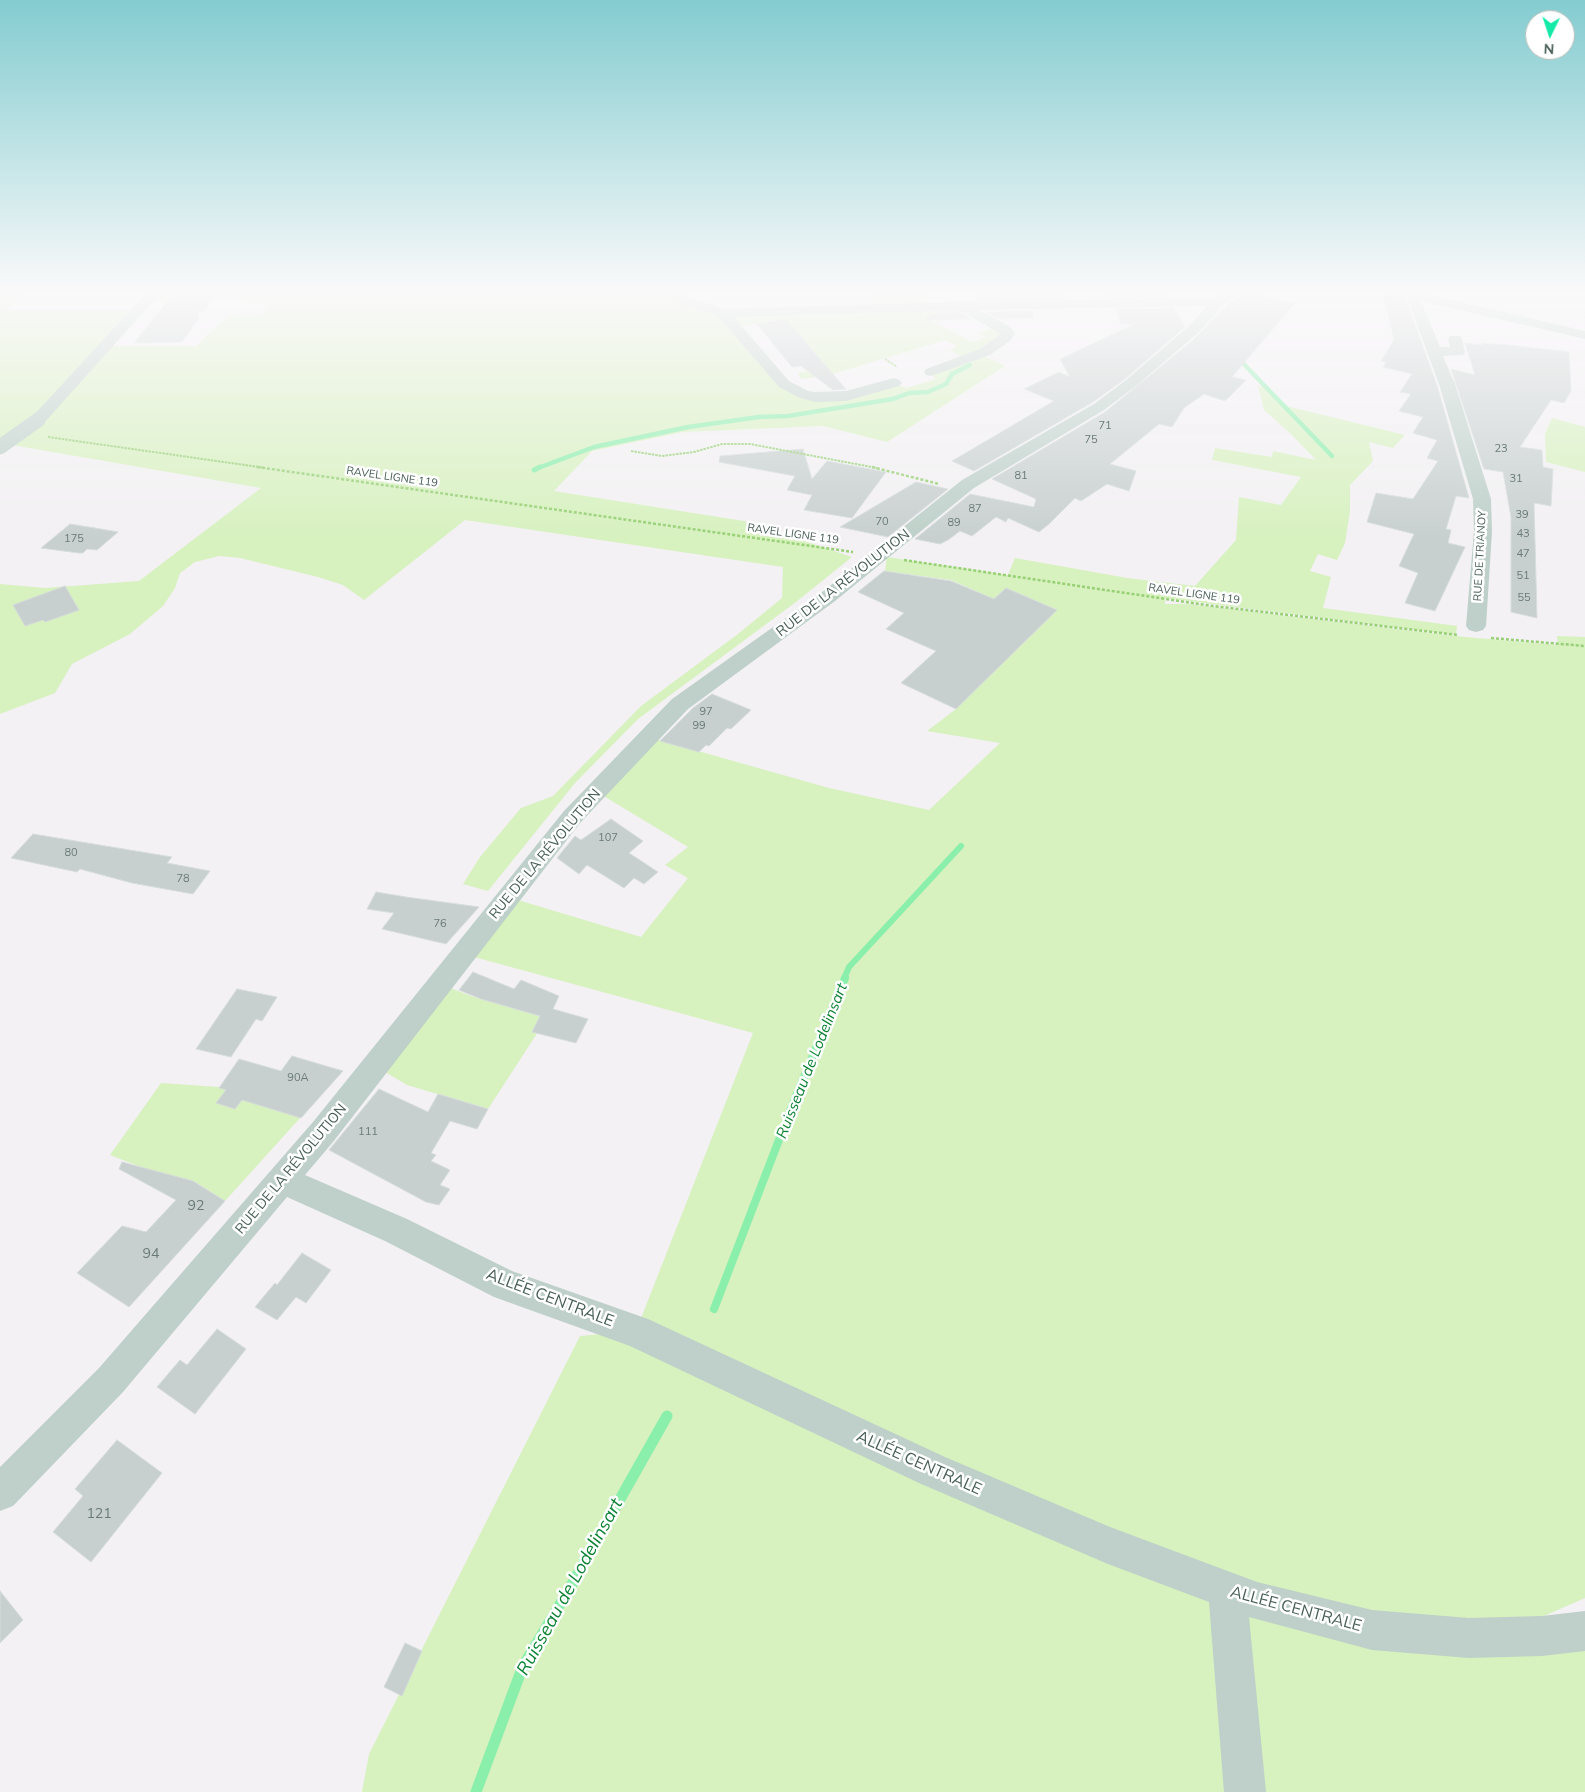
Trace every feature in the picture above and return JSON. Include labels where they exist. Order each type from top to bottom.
[{"type":"street","points":[[0,447],[38,420],[81,373]]},
{"type":"street","points":[[774,373],[784,384],[802,394],[815,398],[840,397],[894,383]]},
{"type":"street","name":"RUE DE LA RÉVOLUTION","points":[[0,1493],[111,1380],[323,1132],[572,817],[680,704],[828,596],[962,490],[1099,407],[1143,373]]},
{"type":"street","name":"RUE DE TRIANOY","points":[[1442,373],[1482,499],[1483,531],[1475,633]]},
{"type":"street","name":"ALLÉE CENTRALE","points":[[282,1180],[396,1230],[506,1284],[636,1331],[932,1470],[1108,1545],[1257,1601],[1372,1630],[1469,1638],[1542,1636],[1585,1631]]},
{"type":"street","points":[[1227,1590],[1246,1792]]},
{"type":"path","name":"RAVEL LIGNE 119","points":[[47,437],[879,556],[1213,606],[1585,646]]},
{"type":"path","points":[[631,450],[662,456],[694,452],[722,444],[750,444],[869,466],[962,490]]},
{"type":"green space","points":[[0,373],[774,373],[815,397],[894,383],[906,388],[936,379],[931,373],[995,373],[887,442],[823,426],[683,432],[592,451],[554,491],[744,521],[852,557],[796,602],[638,719],[575,783],[488,891],[463,884],[480,857],[521,808],[553,796],[641,706],[738,634],[782,598],[783,567],[465,520],[364,600],[343,585],[318,577],[240,558],[219,556],[195,562],[180,573],[175,588],[163,606],[130,634],[72,664],[55,693],[0,714],[0,584],[45,588],[139,581],[261,488],[0,443]]},
{"type":"green space","points":[[798,373],[800,373],[837,373],[801,379]]},
{"type":"green space","points":[[1258,386],[1266,388],[1282,405],[1405,435],[1393,448],[1369,442],[1373,461],[1350,485],[1350,511],[1345,543],[1337,560],[1318,554],[1310,571],[1331,577],[1323,608],[1457,626],[1456,635],[1165,598],[1165,604],[1188,604],[1465,637],[1558,645],[1557,636],[1585,637],[1585,1598],[1537,1619],[1585,1623],[1585,1792],[362,1792],[369,1754],[580,1336],[636,1331],[753,1033],[463,954],[508,897],[641,937],[688,878],[665,865],[688,847],[597,792],[646,739],[659,740],[829,788],[929,810],[1000,743],[927,731],[956,709],[1057,610],[1006,588],[994,599],[951,580],[885,571],[887,557],[1008,575],[1015,558],[1127,578],[1195,586],[1236,540],[1239,497],[1281,505],[1301,477],[1212,460],[1215,448],[1272,457],[1273,451],[1316,460],[1264,410]]},
{"type":"green space","points":[[1552,418],[1585,427],[1585,472],[1546,462],[1545,434]]},
{"type":"green space","points":[[439,984],[474,997],[547,1018],[488,1109],[407,1085],[375,1066]]},
{"type":"green space","points":[[161,1083],[219,1087],[260,1105],[301,1117],[225,1201],[195,1182],[146,1169],[110,1155]]},
{"type":"building","points":[[810,373],[832,373],[846,389],[833,390]]},
{"type":"building","points":[[1058,373],[1070,377],[1068,373],[1132,373],[1093,402],[974,471],[952,461],[1054,401],[1024,389]]},
{"type":"building","points":[[1153,373],[1236,373],[1232,377],[1246,380],[1225,401],[1204,394],[1184,408],[1172,427],[1159,424],[1110,464],[1136,471],[1129,491],[1107,484],[1081,501],[1075,498],[1039,532],[1008,518],[1006,522],[996,517],[972,536],[960,531],[940,544],[915,539],[970,494],[1034,507],[1036,499],[992,479],[1105,412]]},
{"type":"building","points":[[1406,373],[1432,373],[1469,498],[1456,496],[1446,529],[1451,530],[1448,543],[1465,547],[1435,611],[1405,603],[1418,573],[1399,566],[1414,534],[1367,522],[1376,493],[1413,499],[1438,461],[1427,458],[1437,440],[1413,433],[1423,417],[1399,411],[1411,394],[1400,392],[1412,374]]},
{"type":"building","points":[[1452,373],[1475,375],[1474,373],[1570,373],[1571,391],[1564,403],[1551,400],[1520,447],[1542,450],[1543,467],[1553,469],[1551,506],[1534,503],[1537,618],[1511,612],[1511,517],[1503,472],[1484,469]]},
{"type":"building","points":[[803,449],[812,479],[827,461],[886,472],[852,518],[804,510],[812,495],[787,490],[795,476],[719,462],[720,456]]},
{"type":"building","points":[[916,482],[948,489],[888,537],[840,527]]},
{"type":"building","points":[[70,524],[118,532],[97,550],[87,549],[83,553],[41,548]]},
{"type":"building","points":[[884,571],[951,581],[994,599],[1006,588],[1057,610],[956,709],[901,683],[936,651],[886,629],[904,613],[858,592]]},
{"type":"building","points":[[65,586],[79,610],[45,622],[43,620],[25,626],[13,605]]},
{"type":"building","points":[[712,694],[751,710],[731,729],[727,728],[709,746],[706,745],[699,752],[660,741],[693,708]]},
{"type":"building","points":[[611,819],[643,841],[629,853],[658,872],[644,884],[634,878],[624,888],[587,865],[579,874],[557,858],[575,836],[581,840]]},
{"type":"building","points":[[33,834],[172,857],[167,863],[210,871],[193,894],[132,883],[80,869],[77,872],[11,858]]},
{"type":"building","points":[[376,892],[479,907],[446,944],[382,929],[394,913],[367,909]]},
{"type":"building","points":[[473,972],[514,989],[521,980],[559,996],[553,1009],[588,1019],[576,1043],[532,1032],[540,1016],[481,999],[459,990]]},
{"type":"building","points":[[237,989],[277,997],[262,1021],[256,1019],[231,1057],[196,1049]]},
{"type":"building","points":[[292,1056],[343,1071],[301,1118],[242,1100],[235,1109],[216,1103],[226,1090],[219,1088],[239,1059],[281,1071]]},
{"type":"building","points":[[379,1089],[428,1112],[438,1094],[488,1109],[477,1129],[450,1121],[431,1153],[436,1155],[431,1161],[450,1170],[440,1185],[450,1189],[439,1205],[426,1202],[329,1150]]},
{"type":"building","points":[[122,1162],[193,1181],[225,1201],[129,1307],[77,1273],[122,1226],[146,1232],[176,1200],[119,1169]]},
{"type":"building","points":[[302,1253],[331,1270],[306,1303],[296,1297],[277,1320],[255,1307],[275,1283],[277,1285]]},
{"type":"building","points":[[217,1329],[246,1349],[195,1414],[157,1387],[180,1360],[187,1365]]},
{"type":"building","points":[[117,1440],[162,1473],[91,1562],[53,1532],[83,1496],[75,1489]]},
{"type":"building","points":[[0,1591],[23,1620],[0,1643]]},
{"type":"building","points":[[405,1643],[422,1651],[402,1696],[384,1687]]},
{"type":"waterway","points":[[538,468],[594,447],[688,427],[759,417],[788,416],[893,399],[909,393],[928,392],[946,384],[955,373]]},
{"type":"waterway","name":"Ruisseau de Lodelinsart","points":[[1252,373],[1332,456]]},
{"type":"waterway","points":[[534,470],[538,468]]},
{"type":"waterway","name":"Ruisseau de Lodelinsart","points":[[844,979],[849,967],[961,846]]},
{"type":"waterway","name":"Ruisseau de Lodelinsart","points":[[714,1309],[792,1106],[845,978]]},
{"type":"waterway","name":"Ruisseau de Lodelinsart","points":[[476,1792],[523,1666],[571,1586],[667,1416]]}]
